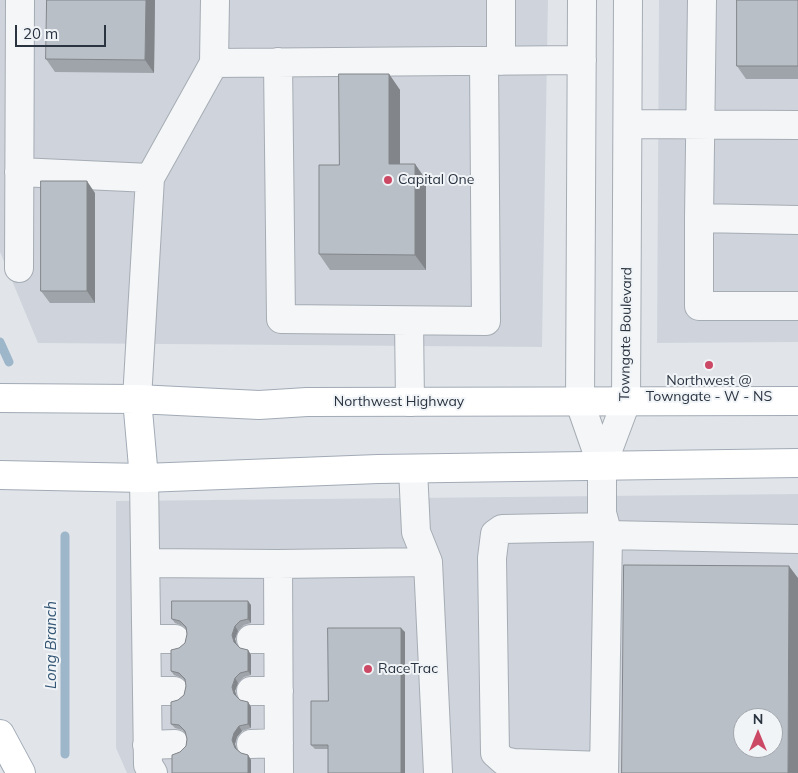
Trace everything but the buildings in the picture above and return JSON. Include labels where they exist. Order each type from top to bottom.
[{"type":"main road","name":"Northwest Highway","points":[[0,398],[137,399],[259,405],[306,402],[580,403],[798,401]]},
{"type":"main road","points":[[137,399],[144,478]]},
{"type":"main road","points":[[0,475],[144,478],[413,468],[798,464]]},
{"type":"main road","points":[[0,734],[21,773]]},
{"type":"street","points":[[19,268],[20,0]]},
{"type":"street","points":[[137,399],[150,178],[214,63],[215,0]]},
{"type":"street","points":[[278,62],[281,320],[486,322],[492,61],[501,0]]},
{"type":"street","points":[[582,0],[580,403],[602,466],[602,513],[607,531],[604,769],[513,763],[504,761],[495,752],[492,558],[496,534],[502,529],[607,531],[798,539]]},
{"type":"street","name":"Towngate Boulevard","points":[[602,466],[626,402],[628,0]]},
{"type":"street","points":[[702,0],[699,306],[798,306]]},
{"type":"street","points":[[214,63],[582,60]]},
{"type":"street","points":[[628,124],[798,125]]},
{"type":"street","points":[[19,172],[150,178]]},
{"type":"street","points":[[699,218],[798,220]]},
{"type":"street","points":[[409,321],[410,402]]},
{"type":"street","points":[[413,468],[416,532],[428,562],[438,773]]},
{"type":"street","points":[[144,478],[148,765],[153,773]]},
{"type":"street","points":[[146,563],[428,562]]},
{"type":"street","points":[[278,564],[280,773]]},
{"type":"street","points":[[147,639],[175,639]]},
{"type":"street","points":[[251,639],[278,639]]},
{"type":"street","points":[[147,691],[174,691]]},
{"type":"street","points":[[251,691],[279,691]]},
{"type":"street","points":[[251,744],[279,743]]},
{"type":"street","points":[[148,745],[175,744]]},
{"type":"shaded area","points":[[0,0],[548,0],[542,347],[38,343],[0,252]]},
{"type":"shaded area","points":[[659,0],[798,0],[798,342],[657,343]]},
{"type":"shaded area","points":[[798,494],[798,773],[127,773],[116,748],[116,501]]},
{"type":"waterway","name":"Long Branch","points":[[0,342],[9,362]]},
{"type":"waterway","name":"Long Branch","points":[[65,536],[65,754]]},
{"type":"place","name":"Capital One","points":[[388,180]]},
{"type":"place","name":"Northwest @ Towngate - W - NS","points":[[709,365]]},
{"type":"place","name":"RaceTrac","points":[[368,669]]}]
